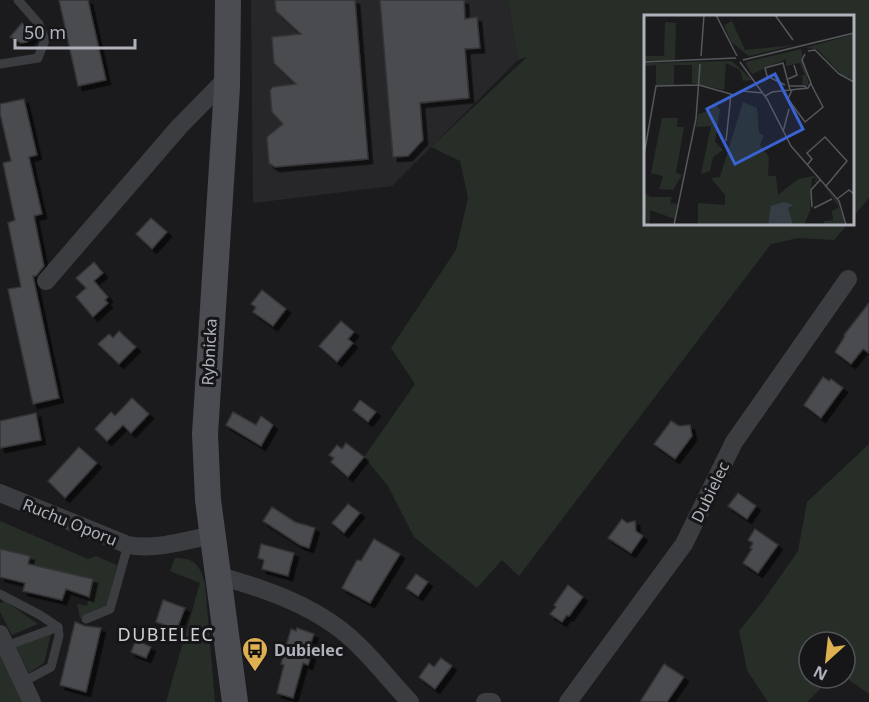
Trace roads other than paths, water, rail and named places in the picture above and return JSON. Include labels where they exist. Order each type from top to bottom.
[{"type":"street","name":"Rybnicka","points":[[228,0],[227,78],[205,434],[212,536],[235,702]]},
{"type":"street","points":[[46,281],[179,127],[227,78]]},
{"type":"street","name":"Dubielec","points":[[568,702],[684,544],[734,442],[848,279]]},
{"type":"street","name":"Ruchu Oporu","points":[[0,493],[137,547],[165,545],[212,536]]},
{"type":"street","points":[[219,576],[279,596],[332,624],[357,643],[410,702]]},
{"type":"street","points":[[3,640],[32,702]]},
{"type":"street","points":[[485,702],[492,702]]},
{"type":"lane","points":[[0,64],[38,58],[45,40],[39,24],[18,0]]},
{"type":"lane","points":[[86,619],[110,609],[128,545]]},
{"type":"lane","points":[[0,594],[58,627]]},
{"type":"lane","points":[[3,640],[58,627]]},
{"type":"lane","points":[[23,682],[51,667],[58,627]]},
{"type":"place","name":"Dubielec","points":[[255,673]]},
{"type":"district","name":"DUBIELEC","points":[[166,635]]}]
